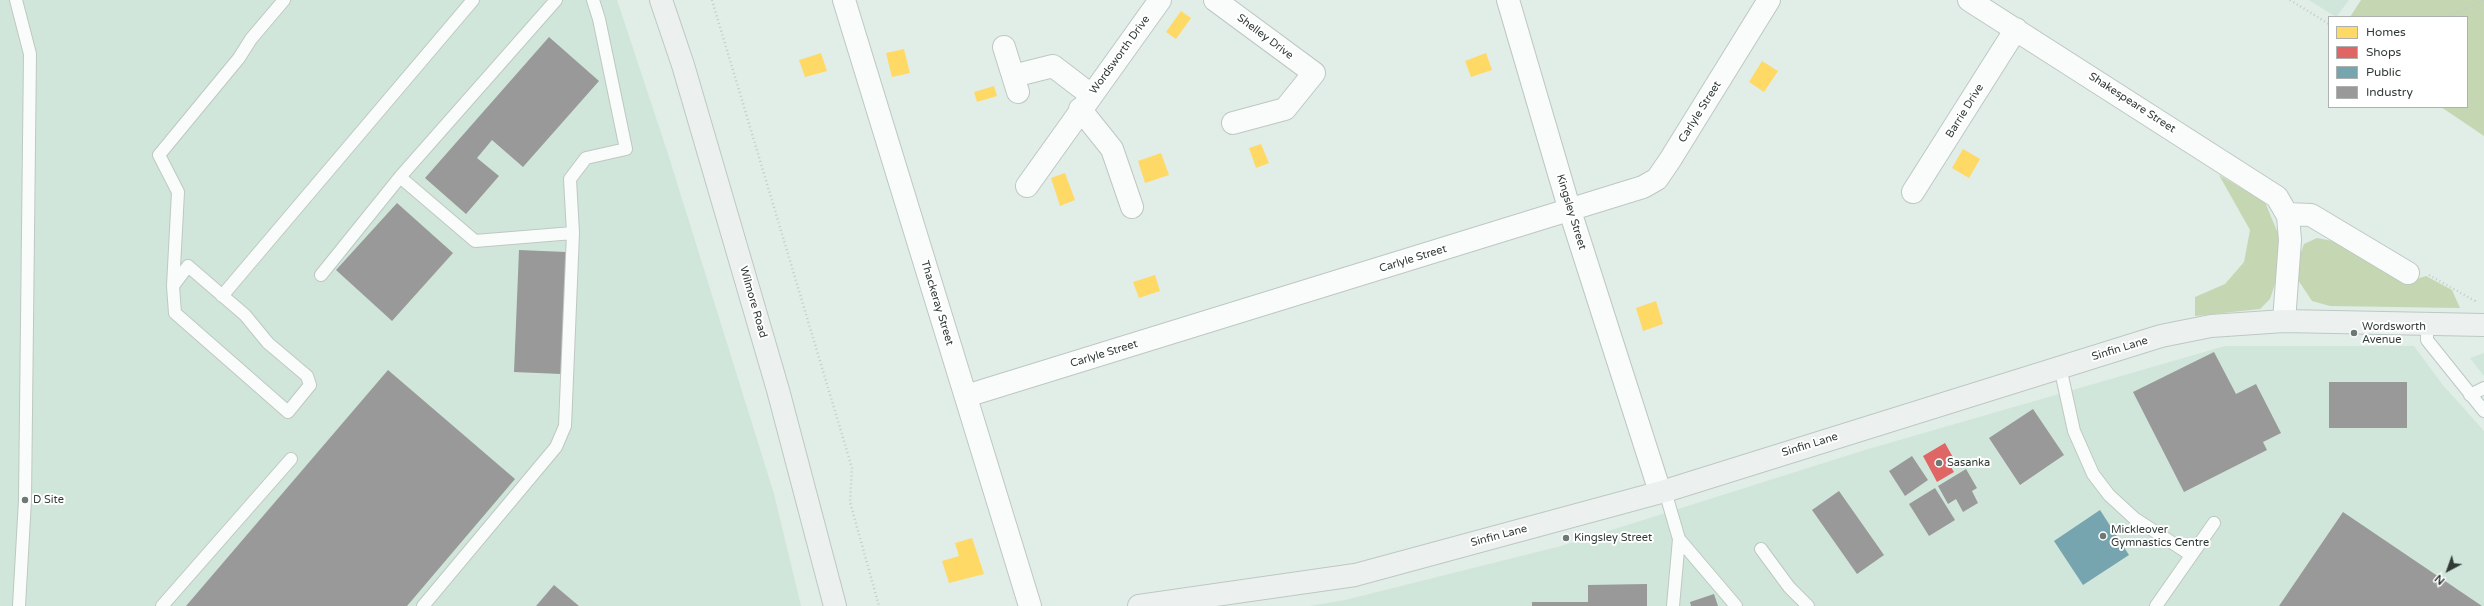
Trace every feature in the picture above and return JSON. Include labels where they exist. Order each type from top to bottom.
[{"type":"street","name":"Wilmore Road","points":[[661,0],[683,65],[778,390],[835,606]]},
{"type":"street","name":"Thackeray Street","points":[[844,0],[1030,606]]},
{"type":"street","name":"Wordsworth Drive","points":[[1027,186],[1160,0]]},
{"type":"street","name":"Shelley Drive","points":[[1215,0],[1314,73],[1285,109],[1233,123]]},
{"type":"street","name":"Kingsley Street","points":[[1508,0],[1570,210],[1662,492]]},
{"type":"street","name":"Carlyle Street","points":[[966,396],[1643,187],[1657,179],[1769,0]]},
{"type":"street","name":"Shakespeare Street","points":[[1969,0],[2277,197],[2287,214],[2290,240],[2284,321]]},
{"type":"street","name":"Barrie Drive","points":[[1913,192],[2016,29]]},
{"type":"street","points":[[1004,47],[1016,84],[1053,66],[1086,102],[1112,149],[1132,207]]},
{"type":"street","points":[[2287,214],[2311,215],[2408,273]]},
{"type":"street","name":"Sinfin Lane","points":[[1139,606],[1170,604],[1354,575],[1662,492],[2161,336],[2210,326],[2284,321],[2484,325]]},
{"type":"lane","points":[[16,0],[30,54],[25,500],[19,606]]},
{"type":"lane","points":[[173,286],[188,266],[245,315],[268,343],[307,376],[310,385],[288,412],[175,313],[173,286],[178,192],[159,155],[239,58],[251,39],[284,0]]},
{"type":"lane","points":[[222,296],[473,0]]},
{"type":"lane","points":[[321,275],[400,177],[556,0]]},
{"type":"lane","points":[[424,606],[556,447],[565,426],[573,233],[570,179],[586,158],[626,149],[599,19],[593,0]]},
{"type":"lane","points":[[400,177],[475,241],[573,233]]},
{"type":"lane","points":[[2427,323],[2427,340],[2470,395],[2484,410]]},
{"type":"lane","points":[[2060,367],[2074,430],[2093,474],[2109,495],[2134,518],[2191,555]]},
{"type":"lane","points":[[2470,395],[2484,388]]},
{"type":"lane","points":[[162,606],[291,459]]},
{"type":"lane","points":[[1662,492],[1679,539],[1736,606]]},
{"type":"lane","points":[[2156,606],[2214,523]]},
{"type":"lane","points":[[1673,606],[1679,539]]},
{"type":"lane","points":[[1761,549],[1789,587],[1808,606]]},
{"type":"path","points":[[712,0],[852,468],[850,502],[879,606]]},
{"type":"path","points":[[2290,0],[2328,23]]},
{"type":"path","points":[[2448,16],[2484,0]]},
{"type":"path","points":[[2408,273],[2421,270],[2475,301]]},
{"type":"shaded area","points":[[0,0],[617,0],[668,154],[774,494],[801,606],[0,606]]},
{"type":"shaded area","points":[[2309,0],[2349,0],[2337,16]]},
{"type":"shaded area","points":[[2225,346],[2414,346],[2442,384],[2484,431],[2484,606],[1310,606],[1345,600],[1561,546],[1865,450]]},
{"type":"shaded area","points":[[2484,353],[2484,376],[2470,358]]},
{"type":"green space","points":[[2361,0],[2484,0],[2484,136],[2442,108],[2468,108],[2468,16],[2351,16]]},
{"type":"green space","points":[[2219,175],[2265,202],[2279,236],[2278,275],[2270,299],[2260,309],[2195,316],[2195,297],[2225,284],[2244,262],[2250,230]]},
{"type":"green space","points":[[2317,238],[2333,241],[2403,283],[2426,276],[2452,290],[2460,308],[2330,306],[2312,301],[2298,280],[2300,255],[2304,244]]},
{"type":"building: Homes","points":[[1181,11],[1191,18],[1176,39],[1166,32]]},
{"type":"building: Homes","points":[[904,49],[910,73],[892,77],[886,53]]},
{"type":"building: Homes","points":[[821,53],[827,71],[805,77],[799,60]]},
{"type":"building: Homes","points":[[1486,53],[1492,70],[1471,77],[1465,61]]},
{"type":"building: Homes","points":[[1762,61],[1778,71],[1764,92],[1749,82]]},
{"type":"building: Homes","points":[[994,86],[997,96],[977,102],[974,92]]},
{"type":"building: Homes","points":[[1261,144],[1269,163],[1256,168],[1249,148]]},
{"type":"building: Homes","points":[[1963,149],[1980,159],[1969,178],[1952,168]]},
{"type":"building: Homes","points":[[1161,153],[1169,175],[1145,183],[1138,161]]},
{"type":"building: Homes","points":[[1065,173],[1075,200],[1060,206],[1051,178]]},
{"type":"building: Homes","points":[[1155,275],[1160,291],[1139,298],[1133,282]]},
{"type":"building: Homes","points":[[1656,301],[1663,324],[1643,331],[1636,308]]},
{"type":"building: Homes","points":[[972,538],[984,574],[949,583],[942,561],[959,556],[955,543]]},
{"type":"building: Shops","name":"Sasanka","points":[[1945,443],[1955,461],[1949,464],[1954,472],[1937,482],[1923,456]]},
{"type":"building: Public","points":[[2100,510],[2129,555],[2083,585],[2054,541]]},
{"type":"building: Industry","points":[[549,37],[599,81],[523,167],[492,140],[477,158],[499,176],[466,214],[425,178]]},
{"type":"building: Industry","points":[[397,203],[453,253],[392,321],[336,270]]},
{"type":"building: Industry","points":[[519,250],[566,252],[561,374],[514,372]]},
{"type":"building: Industry","points":[[2214,352],[2236,394],[2256,384],[2281,433],[2263,442],[2267,450],[2184,492],[2133,392]]},
{"type":"building: Industry","points":[[388,370],[515,479],[407,606],[186,606]]},
{"type":"building: Industry","points":[[2329,382],[2407,382],[2407,428],[2329,428]]},
{"type":"building: Industry","points":[[2033,409],[2064,455],[2020,485],[1989,438]]},
{"type":"building: Industry","points":[[1912,456],[1928,480],[1905,496],[1889,471]]},
{"type":"building: Industry","points":[[1966,469],[1977,488],[1972,491],[1978,503],[1963,512],[1956,499],[1948,504],[1938,486]]},
{"type":"building: Industry","points":[[1935,488],[1955,520],[1929,536],[1909,504]]},
{"type":"building: Industry","points":[[1839,491],[1884,555],[1857,574],[1812,510]]},
{"type":"building: Industry","points":[[2343,512],[2482,606],[2279,606]]},
{"type":"building: Industry","points":[[1647,584],[1647,606],[1532,606],[1532,602],[1588,602],[1588,585]]},
{"type":"building: Industry","points":[[554,585],[579,606],[536,606]]},
{"type":"building: Industry","points":[[1714,594],[1718,606],[1691,606],[1690,602]]},
{"type":"place","name":"Wordsworth Avenue","points":[[2354,333]]},
{"type":"place","name":"Sasanka","points":[[1939,463]]},
{"type":"place","name":"D Site","points":[[25,500]]},
{"type":"place","name":"Mickleover Gymnastics Centre","points":[[2103,536]]},
{"type":"place","name":"Kingsley Street","points":[[1566,538]]}]
